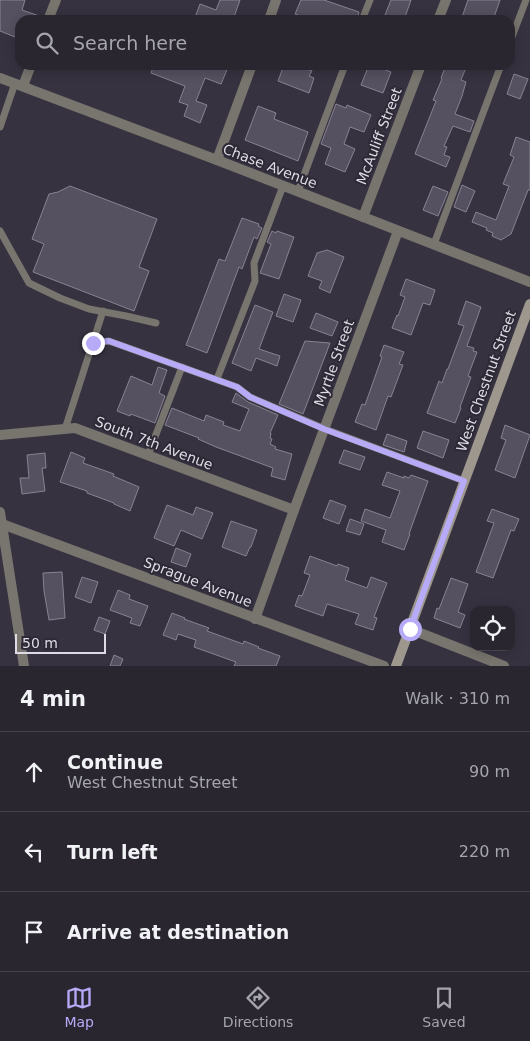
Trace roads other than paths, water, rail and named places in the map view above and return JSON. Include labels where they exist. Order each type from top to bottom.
[{"type":"main road","name":"West Chestnut Street","points":[[396,666],[530,304]]},
{"type":"street","points":[[50,15],[56,0]]},
{"type":"street","points":[[271,15],[276,0]]},
{"type":"street","points":[[440,15],[446,0]]},
{"type":"street","points":[[19,85],[28,70]]},
{"type":"street","points":[[217,160],[250,70]]},
{"type":"street","name":"McAuliff Street","points":[[363,217],[419,70]]},
{"type":"street","name":"Chase Avenue","points":[[0,78],[298,191],[530,282]]},
{"type":"street","name":"Myrtle Street","points":[[255,619],[398,231]]},
{"type":"street","name":"South 7th Avenue","points":[[0,435],[75,428],[294,510]]},
{"type":"street","points":[[0,512],[24,666]]},
{"type":"street","name":"Sprague Avenue","points":[[2,524],[384,666]]},
{"type":"street","points":[[410,629],[504,666]]},
{"type":"lane","points":[[364,15],[370,0]]},
{"type":"lane","points":[[515,29],[526,0]]},
{"type":"lane","points":[[298,191],[343,70]]},
{"type":"lane","points":[[434,244],[499,70]]},
{"type":"lane","points":[[0,127],[19,85]]},
{"type":"lane","points":[[217,379],[254,280],[254,263],[283,186]]},
{"type":"lane","points":[[0,231],[3,244],[29,283],[89,309],[156,323]]},
{"type":"lane","points":[[65,429],[103,312]]},
{"type":"lane","points":[[93,343],[109,341],[217,379],[237,387],[250,397],[324,429],[464,481]]},
{"type":"lane","points":[[148,455],[182,367]]}]
